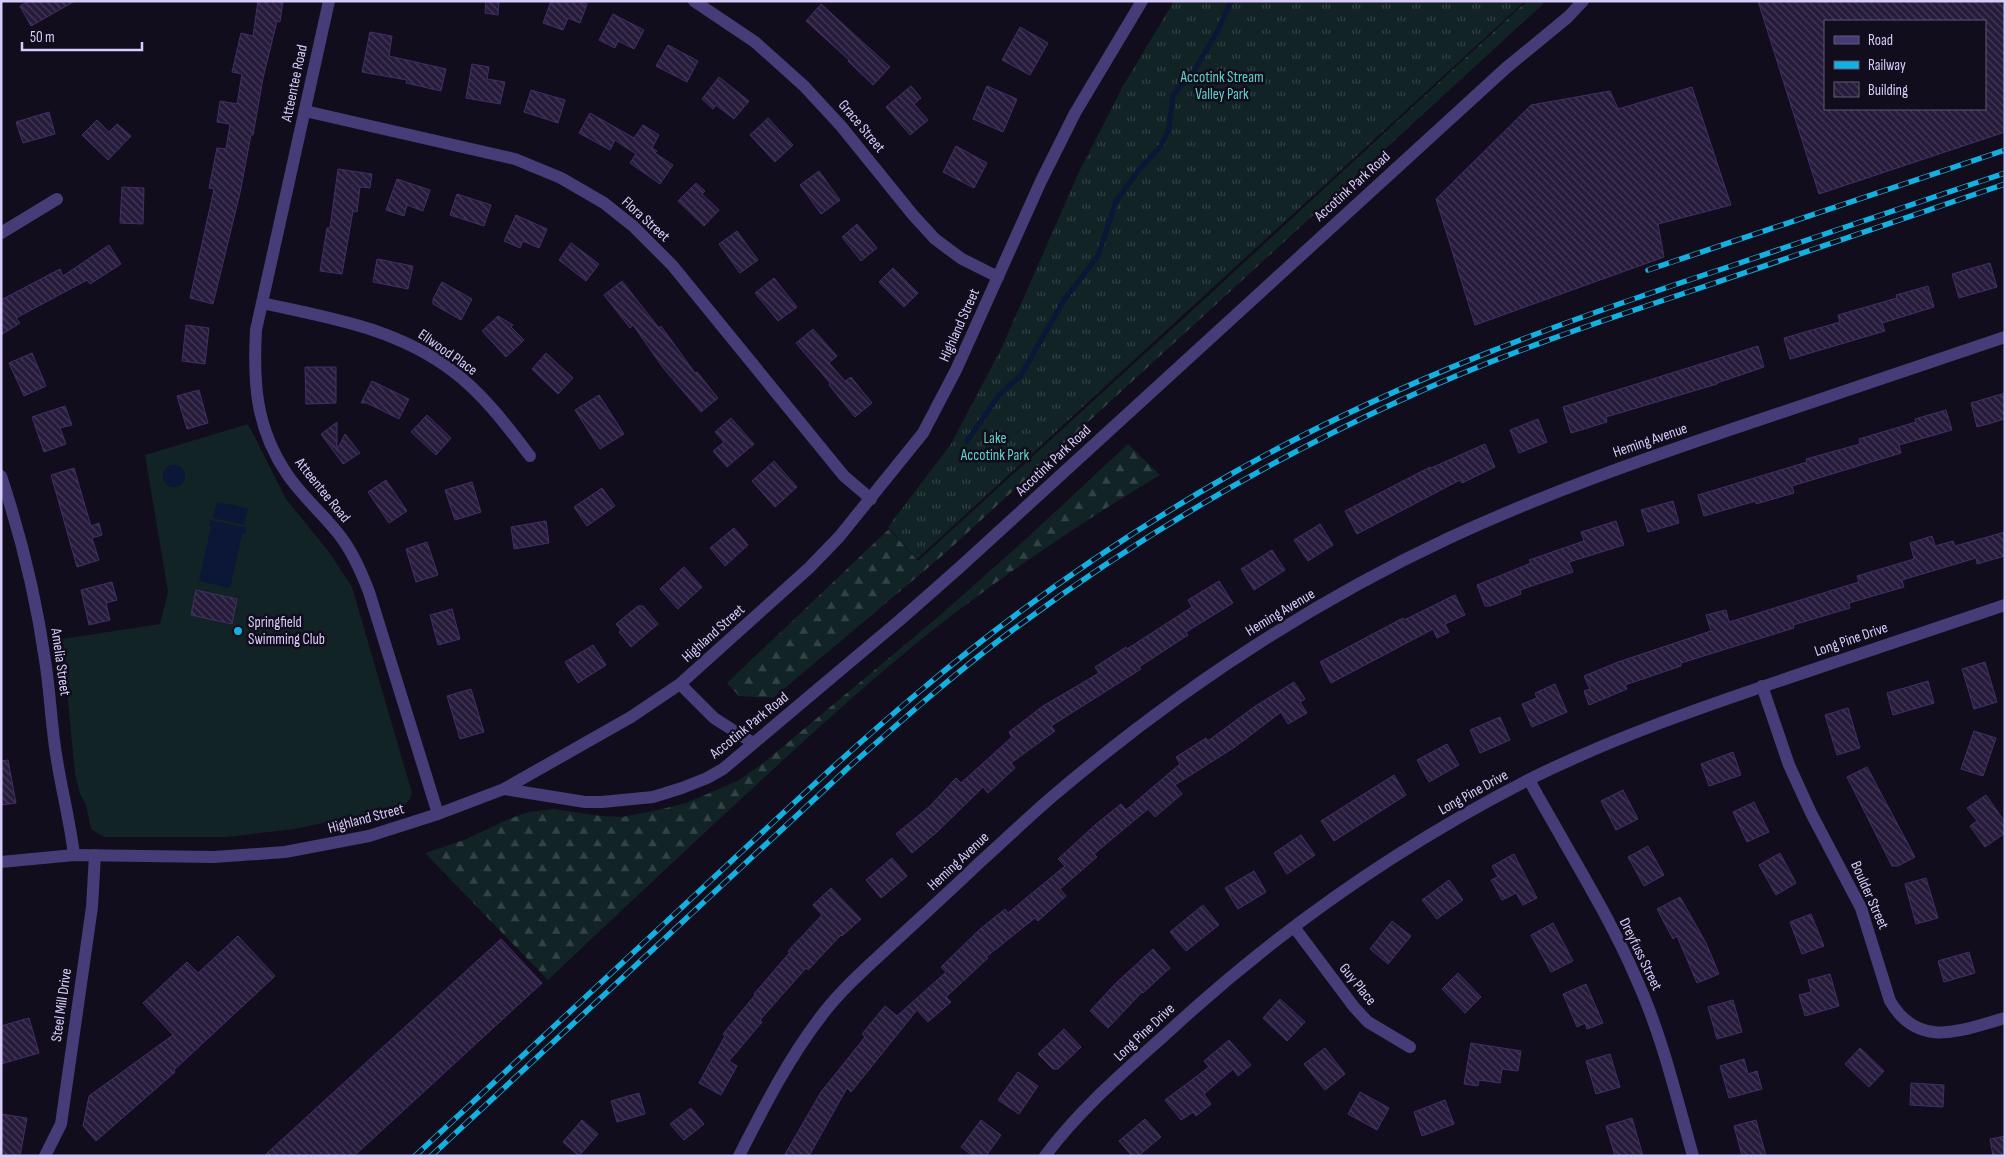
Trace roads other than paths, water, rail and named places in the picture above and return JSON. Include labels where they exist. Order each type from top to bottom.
[{"type":"street","name":"Atteentee Road","points":[[329,1],[256,330],[255,386],[265,431],[275,455],[287,475],[337,532],[360,569],[369,592],[438,814]]},
{"type":"street","name":"Grace Street","points":[[694,1],[755,42],[804,86],[841,126],[913,215],[935,239],[962,259],[998,277]]},
{"type":"street","name":"Highland Street","points":[[1,862],[74,855],[214,857],[285,852],[369,836],[438,814],[504,789],[631,717],[680,684],[809,568],[871,499],[908,453],[933,415],[956,370],[1041,181],[1075,113],[1142,1]]},
{"type":"street","name":"Accotink Park Road","points":[[504,789],[586,802],[622,801],[653,797],[682,788],[723,769],[959,568],[1506,68],[1568,17],[1583,1]]},
{"type":"street","name":"Flora Street","points":[[305,111],[488,151],[515,159],[561,178],[604,203],[633,226],[672,265],[844,476],[871,499]]},
{"type":"street","points":[[1,233],[57,199]]},
{"type":"street","name":"Ellwood Place","points":[[262,303],[374,329],[401,339],[426,352],[454,372],[480,395],[530,456]]},
{"type":"street","name":"Heming Avenue","points":[[739,1156],[774,1086],[796,1050],[837,997],[868,966],[1057,792],[1110,748],[1172,702],[1260,643],[1327,602],[1394,565],[1449,538],[1557,491],[1655,455],[2005,337]]},
{"type":"street","name":"Amelia Street","points":[[1,476],[21,542],[38,616],[56,755],[70,822],[74,855]]},
{"type":"street","name":"Long Pine Drive","points":[[1045,1156],[1075,1120],[1187,1015],[1250,961],[1343,891],[1412,846],[1529,780],[1639,731],[1762,686],[2005,605]]},
{"type":"street","points":[[680,684],[714,718],[753,743]]},
{"type":"street","name":"Boulder Street","points":[[1762,686],[1789,764],[1811,813],[1861,908],[1890,1001],[1897,1013],[1922,1031],[1936,1033],[1952,1032],[2005,1018]]},
{"type":"street","name":"Dreyfuss Street","points":[[1529,780],[1620,944],[1636,977],[1650,1010],[1667,1060],[1693,1156]]},
{"type":"street","name":"Steel Mill Drive","points":[[45,1156],[60,1124],[92,907],[95,855]]},
{"type":"street","name":"Guy Place","points":[[1294,928],[1364,1017],[1374,1026],[1410,1047]]},
{"type":"water","points":[[174,465],[182,468],[185,476],[182,484],[174,487],[166,484],[163,476],[166,468]]},
{"type":"water","points":[[217,502],[248,508],[244,525],[213,518]]},
{"type":"water","points":[[210,520],[247,528],[245,534],[242,534],[230,588],[199,581],[211,527],[209,526]]},
{"type":"waterway","points":[[967,441],[999,395],[1021,375],[1064,300],[1098,256],[1116,201],[1138,171],[1161,146],[1169,129],[1173,95],[1194,71],[1217,32],[1231,1]]},
{"type":"railway","points":[[1648,270],[2005,150]]},
{"type":"railway","points":[[415,1156],[839,761],[893,714],[994,631],[1071,575],[1151,522],[1233,473],[1293,441],[1415,383],[1478,357],[1605,309],[2005,173]]},
{"type":"railway","points":[[431,1156],[849,767],[908,715],[1010,632],[1102,567],[1198,506],[1348,425],[1399,401],[1510,354],[2005,184]]},
{"type":"place","name":"Springfield Swimming Club","points":[[238,631]]},
{"type":"park label","name":"Accotink Stream Valley Park","points":[[1222,86]]},
{"type":"park label","name":"Lake Accotink Park","points":[[995,446]]}]
